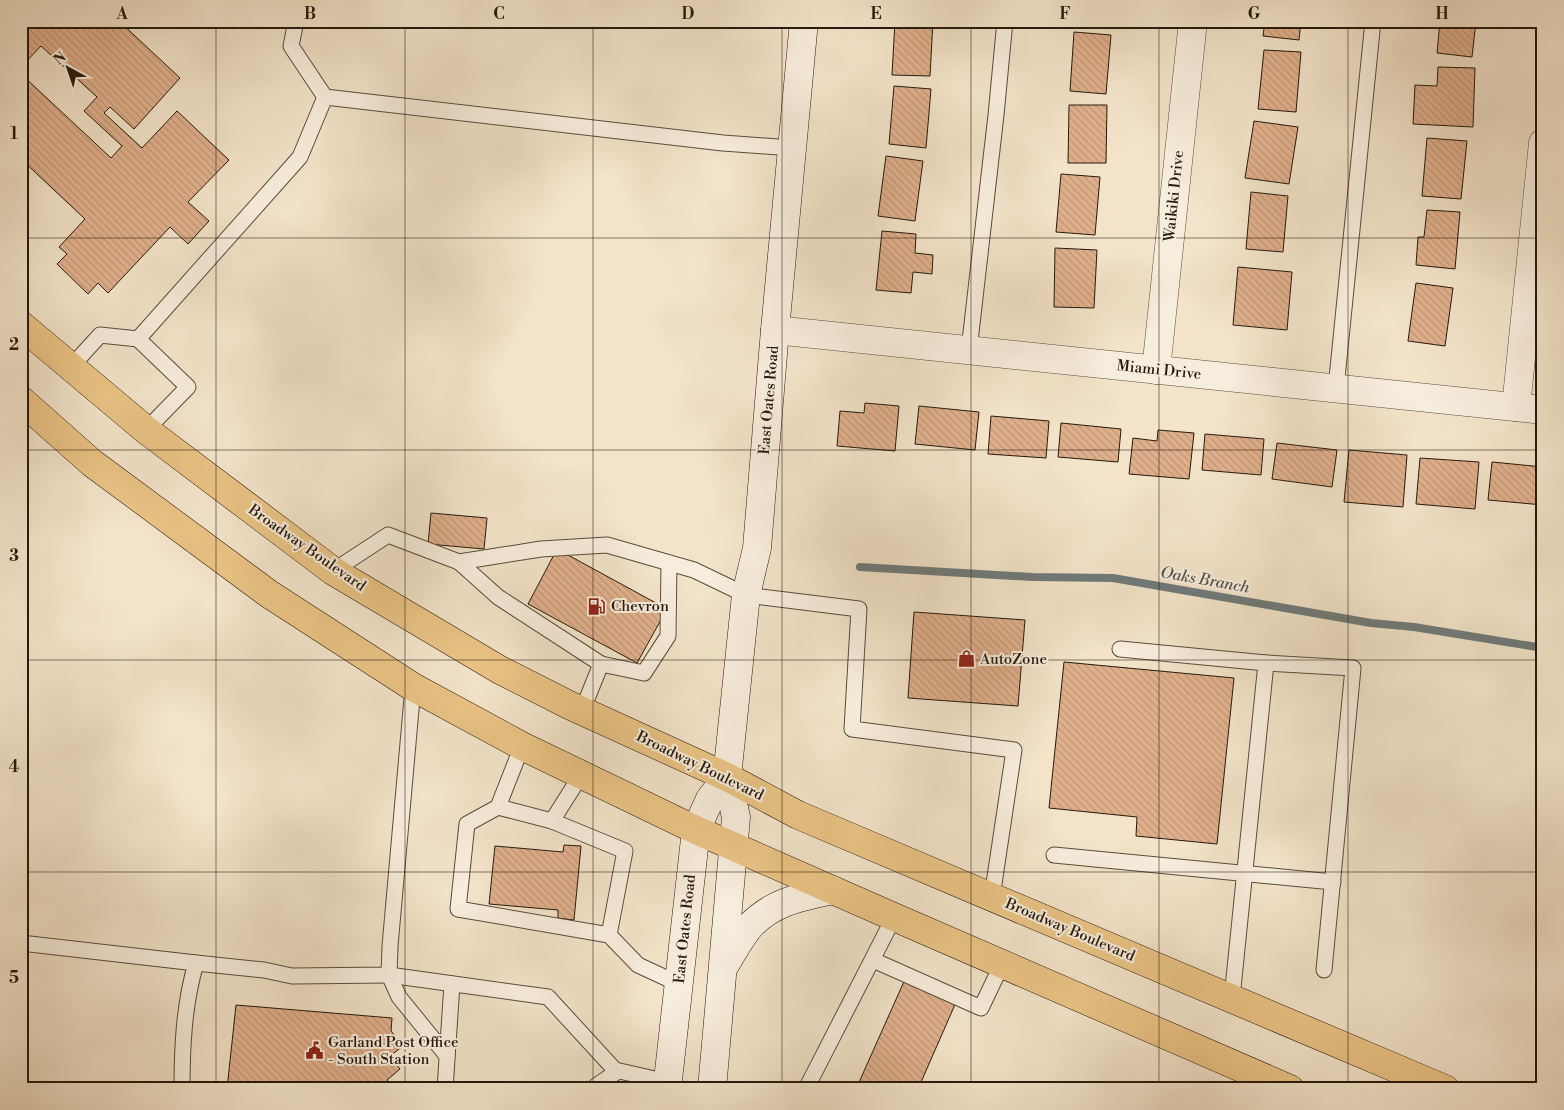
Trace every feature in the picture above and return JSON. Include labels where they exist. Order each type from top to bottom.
[{"type":"main road","name":"Broadway Boulevard","points":[[21,325],[146,430],[333,571],[500,670],[582,711],[727,777],[798,814],[1446,1089]]},
{"type":"main road","points":[[21,400],[92,463],[269,594],[413,687],[522,746],[696,830],[894,918],[1290,1089]]},
{"type":"street","name":"East Oates Road","points":[[712,1089],[736,817],[727,777],[746,595],[757,548],[804,21]]},
{"type":"street","name":"Waikiki Drive","points":[[1156,370],[1193,21]]},
{"type":"street","points":[[1516,407],[1543,143]]},
{"type":"street","name":"Miami Drive","points":[[775,330],[1543,410]]},
{"type":"street","name":"East Oates Road","points":[[668,1086],[696,830],[710,799],[727,777]]},
{"type":"street","points":[[722,968],[750,926],[771,909],[786,901],[833,890]]},
{"type":"lane","points":[[296,21],[291,46],[325,97],[724,143],[792,148]]},
{"type":"lane","points":[[969,350],[1005,21]]},
{"type":"lane","points":[[1336,388],[1373,21]]},
{"type":"lane","points":[[138,339],[300,157],[325,97]]},
{"type":"lane","points":[[70,368],[100,335],[138,339],[188,387],[146,430]]},
{"type":"lane","points":[[333,571],[388,535],[460,562],[498,597],[601,664],[644,673],[668,636],[669,563]]},
{"type":"lane","points":[[460,562],[542,549],[607,545],[694,570],[746,595],[859,608],[852,729],[1014,750],[992,897]]},
{"type":"lane","points":[[1120,649],[1266,663],[1353,668],[1324,970]]},
{"type":"lane","points":[[1232,998],[1266,663]]},
{"type":"lane","points":[[582,711],[601,664]]},
{"type":"lane","points":[[413,687],[389,975],[399,997],[447,1056]]},
{"type":"lane","points":[[498,808],[522,746]]},
{"type":"lane","points":[[552,821],[581,775]]},
{"type":"lane","points":[[609,935],[625,851],[552,821],[498,808],[467,824],[458,909],[609,935],[638,965],[679,984]]},
{"type":"lane","points":[[1054,855],[1333,882]]},
{"type":"lane","points":[[806,1089],[894,918]]},
{"type":"lane","points":[[21,943],[264,970],[292,976],[389,975],[548,997],[615,1070],[668,1086]]},
{"type":"lane","points":[[873,960],[981,1008],[1002,964]]},
{"type":"lane","points":[[182,1089],[182,1040],[189,985],[196,963]]},
{"type":"lane","points":[[445,1089],[452,984]]},
{"type":"lane","points":[[595,1089],[596,1086],[618,1071]]},
{"type":"building","points":[[21,21],[119,21],[180,78],[134,129],[110,107],[104,113],[142,148],[177,111],[229,160],[188,202],[209,221],[188,244],[170,227],[108,293],[98,283],[88,294],[57,264],[67,254],[59,247],[85,219],[21,159],[21,74],[111,158],[122,146],[84,111],[97,97],[41,46],[21,67]]},
{"type":"building","points":[[895,21],[933,21],[930,76],[892,75]]},
{"type":"building","points":[[1265,21],[1301,21],[1299,40],[1263,36]]},
{"type":"building","points":[[1440,21],[1476,21],[1472,57],[1437,53]]},
{"type":"building","points":[[1074,32],[1111,35],[1106,94],[1070,91]]},
{"type":"building","points":[[1264,50],[1301,52],[1296,112],[1258,109]]},
{"type":"building","points":[[1438,67],[1475,68],[1473,127],[1413,124],[1415,85],[1437,86]]},
{"type":"building","points":[[894,86],[931,89],[926,148],[889,144]]},
{"type":"building","points":[[1069,105],[1107,105],[1106,163],[1068,163]]},
{"type":"building","points":[[1254,121],[1298,127],[1289,184],[1245,178]]},
{"type":"building","points":[[1427,138],[1467,141],[1461,199],[1422,196]]},
{"type":"building","points":[[886,156],[923,161],[915,221],[878,216]]},
{"type":"building","points":[[1061,174],[1100,177],[1095,235],[1056,232]]},
{"type":"building","points":[[1251,192],[1288,196],[1283,252],[1246,249]]},
{"type":"building","points":[[1427,210],[1460,212],[1455,269],[1416,265],[1418,237],[1424,237]]},
{"type":"building","points":[[882,231],[916,234],[915,253],[933,255],[932,274],[913,272],[911,293],[876,290]]},
{"type":"building","points":[[1055,248],[1097,250],[1094,308],[1054,307]]},
{"type":"building","points":[[1238,267],[1292,272],[1287,330],[1233,325]]},
{"type":"building","points":[[1416,283],[1453,288],[1445,346],[1408,341]]},
{"type":"building","points":[[865,403],[899,406],[895,451],[837,446],[840,411],[864,413]]},
{"type":"building","points":[[919,406],[979,412],[975,450],[915,444]]},
{"type":"building","points":[[991,416],[1049,421],[1046,458],[988,454]]},
{"type":"building","points":[[1061,423],[1121,429],[1118,462],[1058,457]]},
{"type":"building","points":[[1158,430],[1194,433],[1189,479],[1129,474],[1133,438],[1157,441]]},
{"type":"building","points":[[1205,434],[1264,439],[1261,475],[1202,470]]},
{"type":"building","points":[[1277,443],[1337,450],[1332,487],[1272,479]]},
{"type":"building","points":[[1349,450],[1407,455],[1403,507],[1344,502]]},
{"type":"building","points":[[1420,458],[1479,462],[1475,509],[1416,504]]},
{"type":"building","points":[[1492,462],[1543,467],[1543,505],[1488,500]]},
{"type":"building","points":[[431,513],[487,518],[484,549],[428,544]]},
{"type":"building","name":"Chevron","points":[[557,549],[667,609],[637,663],[528,604]]},
{"type":"building","name":"AutoZone","points":[[914,612],[1025,620],[1018,706],[908,698]]},
{"type":"building","points":[[1064,662],[1234,678],[1217,844],[1136,836],[1137,817],[1049,808]]},
{"type":"building","points":[[564,845],[581,846],[574,920],[558,918],[558,910],[489,904],[495,846],[563,852]]},
{"type":"building","points":[[906,977],[957,1000],[918,1089],[856,1089]]},
{"type":"building","name":"Garland Post Office - South Station","points":[[236,1005],[392,1018],[391,1031],[403,1046],[390,1056],[400,1069],[387,1080],[395,1089],[227,1089]]},
{"type":"waterway","name":"Oaks Branch","points":[[860,567],[1033,577],[1113,578],[1371,623],[1414,627],[1543,648]]},
{"type":"place","name":"Chevron","points":[[597,606]]},
{"type":"place","name":"AutoZone","points":[[966,659]]},
{"type":"place","name":"Garland Post Office - South Station","points":[[314,1051]]}]
